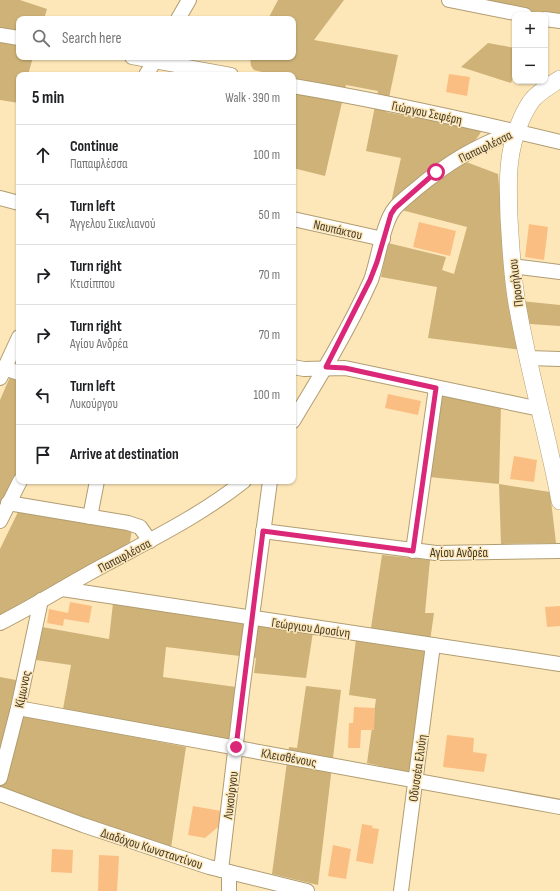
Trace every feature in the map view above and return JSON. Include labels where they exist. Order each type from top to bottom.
[{"type":"street","points":[[180,16],[189,0]]},
{"type":"street","points":[[450,0],[512,12]]},
{"type":"street","points":[[548,19],[560,21]]},
{"type":"street","points":[[0,35],[16,38]]},
{"type":"street","points":[[148,72],[154,60]]},
{"type":"street","points":[[160,60],[216,72]]},
{"type":"street","name":"Προσήλιου","points":[[560,80],[533,99],[516,131],[511,149],[508,179],[512,266],[518,308],[540,409],[554,446],[560,501]]},
{"type":"street","name":"Γιώργου Σεφέρη","points":[[296,86],[338,93],[516,131],[560,142]]},
{"type":"street","name":"Παπαφλέσσα","points":[[296,416],[326,367],[370,280],[377,262],[389,218],[395,208],[436,172],[482,145],[516,131]]},
{"type":"street","points":[[0,198],[16,202]]},
{"type":"street","name":"Ναυπάκτου","points":[[296,220],[383,239]]},
{"type":"street","points":[[512,266],[560,272]]},
{"type":"street","points":[[16,343],[2,373],[16,373]]},
{"type":"street","points":[[528,358],[560,359]]},
{"type":"street","points":[[296,368],[304,369],[326,367],[345,368],[540,409]]},
{"type":"street","points":[[413,551],[436,388]]},
{"type":"street","points":[[0,521],[18,484]]},
{"type":"street","points":[[90,517],[97,484]]},
{"type":"street","name":"Παπαφλέσσα","points":[[0,623],[170,530],[208,507],[240,484]]},
{"type":"street","name":"Λυκούργου","points":[[229,891],[225,871],[236,747],[270,484]]},
{"type":"street","points":[[8,503],[128,523],[140,527],[150,541]]},
{"type":"street","name":"Αγίου Ανδρέα","points":[[263,531],[436,553],[560,551]]},
{"type":"street","name":"Γεώργιου Δροσίνη","points":[[62,589],[252,619],[560,664]]},
{"type":"street","name":"Κίμωνος","points":[[0,778],[18,708],[41,600]]},
{"type":"street","name":"Οδυσσέα Ελυύη","points":[[401,891],[433,645]]},
{"type":"street","name":"Κλεισθένους","points":[[18,708],[560,807]]},
{"type":"street","name":"Διαδόχου Κωνσταντίνου","points":[[0,794],[83,825],[225,871],[307,891]]},
{"type":"shaded area","points":[[0,0],[20,0],[47,9],[45,16],[16,16],[16,60],[32,60],[29,72],[16,72],[16,103],[0,100]]},
{"type":"shaded area","points":[[278,0],[344,0],[314,40],[398,55],[386,112],[482,130],[480,135],[473,142],[453,157],[498,174],[511,300],[560,305],[560,326],[516,323],[521,350],[428,338],[437,287],[381,277],[388,243],[446,257],[442,270],[454,274],[467,227],[390,207],[401,158],[366,151],[378,91],[346,85],[325,176],[296,169],[296,72],[262,72],[254,70],[251,66],[250,60],[296,60],[296,16],[270,16]]},
{"type":"shaded area","points":[[480,0],[560,0],[560,17],[548,15],[548,12],[531,12],[480,3]]},
{"type":"shaded area","points":[[488,43],[512,47],[511,83],[461,67]]},
{"type":"shaded area","points":[[10,377],[16,379],[16,477],[0,510],[0,400]]},
{"type":"shaded area","points":[[440,395],[501,406],[499,484],[429,477]]},
{"type":"shaded area","points":[[499,484],[550,492],[556,543],[501,544]]},
{"type":"shaded area","points":[[18,512],[132,529],[130,542],[0,615],[0,549]]},
{"type":"shaded area","points":[[382,555],[430,560],[425,613],[434,613],[411,773],[367,763],[376,699],[349,695],[356,639],[369,641]]},
{"type":"shaded area","points":[[113,603],[313,632],[306,678],[254,673],[256,658],[166,647],[163,677],[236,687],[231,742],[188,735],[63,709],[71,665],[36,660],[42,627],[109,639]]},
{"type":"shaded area","points":[[0,677],[16,680],[11,713],[186,747],[171,848],[0,789]]},
{"type":"shaded area","points":[[306,686],[341,690],[318,885],[272,874],[289,747],[297,748]]},
{"type":"building","points":[[449,74],[470,77],[467,96],[446,92]]},
{"type":"building","points":[[419,222],[456,231],[450,256],[413,247]]},
{"type":"building","points":[[529,224],[548,227],[544,260],[525,257]]},
{"type":"building","points":[[388,394],[421,401],[418,415],[385,408]]},
{"type":"building","points":[[514,456],[537,460],[534,482],[510,479]]},
{"type":"building","points":[[70,602],[92,606],[89,623],[64,619],[63,626],[47,623],[49,609],[68,613]]},
{"type":"building","points":[[560,606],[560,626],[547,627],[545,607]]},
{"type":"building","points":[[354,707],[375,708],[374,730],[361,730],[360,748],[348,748],[349,723],[353,723]]},
{"type":"building","points":[[447,735],[474,738],[473,752],[487,754],[484,772],[443,767]]},
{"type":"building","points":[[193,806],[221,811],[218,827],[205,838],[188,835]]},
{"type":"building","points":[[362,824],[379,829],[373,864],[356,861]]},
{"type":"building","points":[[333,845],[351,849],[346,879],[328,876]]},
{"type":"building","points":[[52,849],[73,850],[72,873],[51,872]]},
{"type":"building","points":[[99,855],[119,856],[117,891],[98,891]]},
{"type":"route","points":[[236,747],[263,531],[413,551],[436,388],[345,368],[326,367],[370,280],[377,262],[391,214],[395,208],[436,172]]}]
